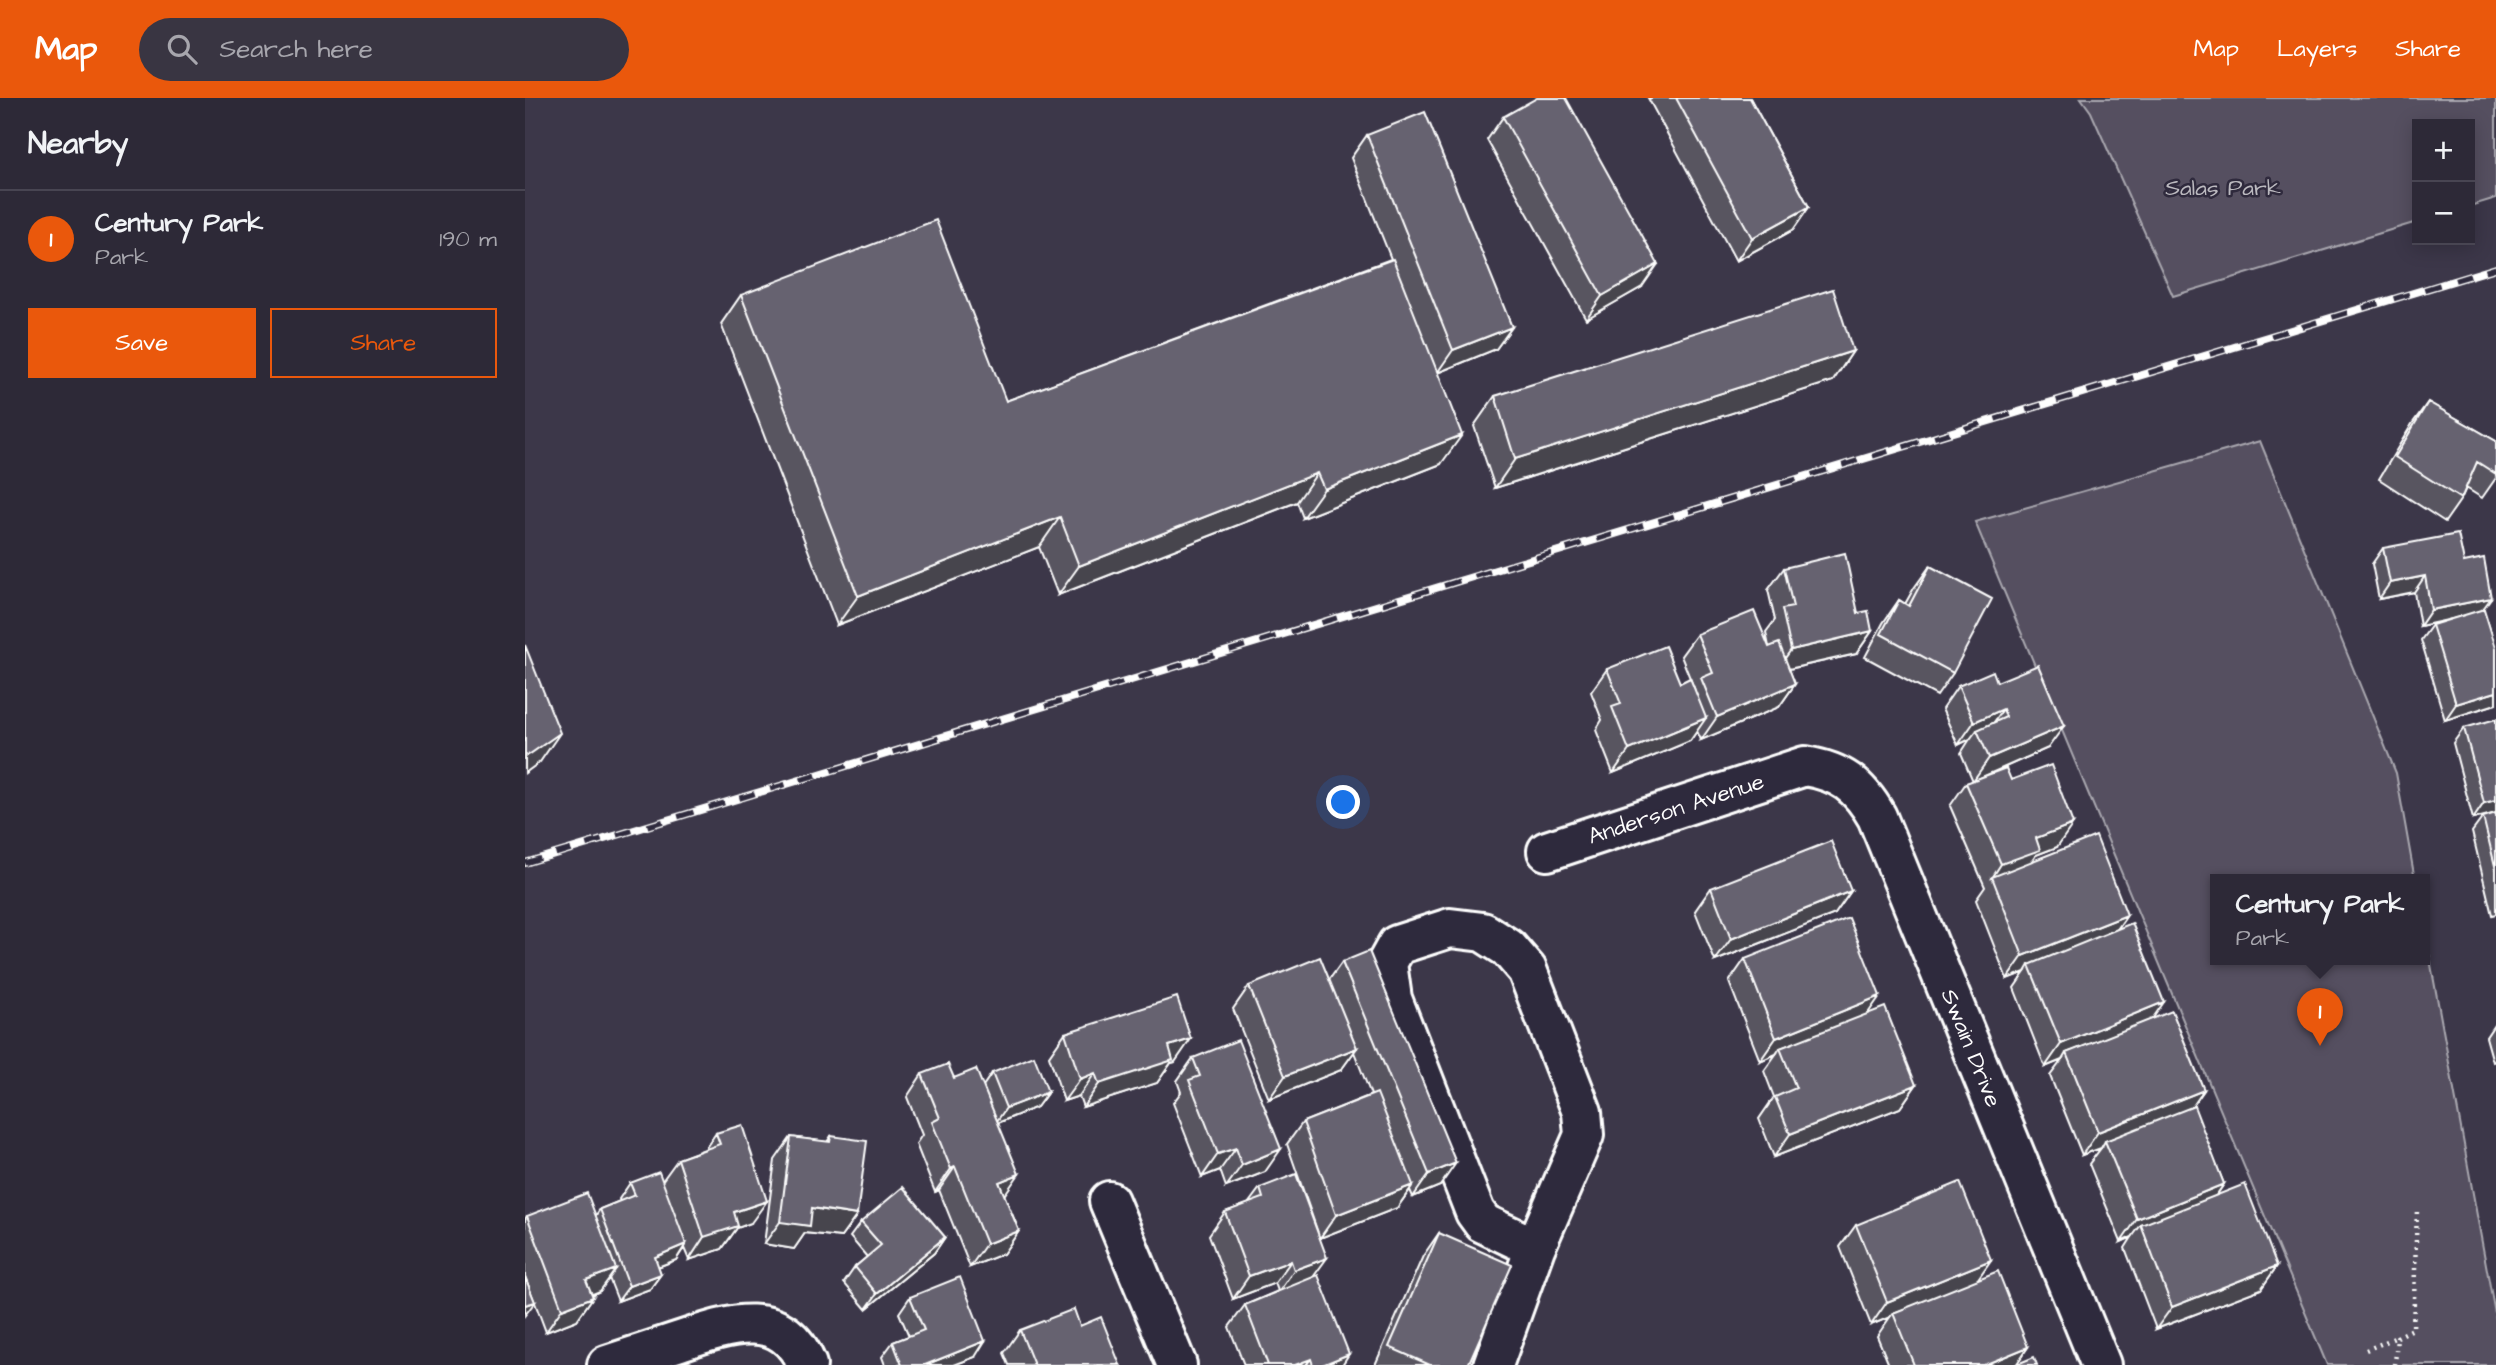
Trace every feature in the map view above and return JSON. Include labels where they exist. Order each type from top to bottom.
[{"type":"street","name":"Anderson Avenue","points":[[1547,851],[1805,766]]},
{"type":"street","name":"Swain Drive","points":[[1805,766],[1832,770],[1865,795],[1877,817],[2101,1365]]},
{"type":"street","points":[[1493,1365],[1535,1248],[1584,1135],[1582,1112],[1527,970],[1508,948],[1483,932],[1450,928],[1397,945],[1387,963],[1392,999],[1475,1212],[1483,1223],[1535,1248]]},
{"type":"street","points":[[1109,1201],[1177,1365]]},
{"type":"street","points":[[607,1365],[720,1328],[744,1323],[779,1330],[802,1353],[807,1365]]},
{"type":"path","points":[[2366,1350],[2413,1329],[2417,1210]]},
{"type":"path","points":[[2395,1365],[2397,1338]]},
{"type":"green space","name":"Salas Park","points":[[2081,98],[2496,98],[2496,198],[2475,204],[2475,119],[2412,119],[2412,224],[2173,296],[2091,112]]},
{"type":"green space","points":[[2260,441],[2396,773],[2414,874],[2210,874],[2210,965],[2430,965],[2430,959],[2496,1319],[2496,1365],[2327,1365],[1975,522]]},
{"type":"building","points":[[1537,98],[1566,98],[1658,264],[1602,296],[1503,117]]},
{"type":"building","points":[[1676,98],[1750,98],[1809,207],[1752,238]]},
{"type":"building","points":[[1425,112],[1512,327],[1453,350],[1367,135]]},
{"type":"building","points":[[936,220],[1006,401],[1393,259],[1462,435],[1324,489],[1317,473],[1079,566],[1060,517],[858,596],[741,295]]},
{"type":"building","points":[[1833,289],[1853,351],[1515,459],[1495,396]]},
{"type":"building","points":[[2428,402],[2496,441],[2496,474],[2477,462],[2461,499],[2395,457]]},
{"type":"building","points":[[2458,534],[2464,562],[2484,558],[2491,598],[2431,610],[2425,576],[2390,583],[2383,548]]},
{"type":"building","points":[[1845,553],[1858,613],[1868,611],[1872,631],[1791,650],[1782,609],[1793,607],[1784,568]]},
{"type":"building","points":[[1930,566],[1992,599],[1953,673],[1881,634],[1899,600],[1909,606]]},
{"type":"building","points":[[2484,609],[2496,648],[2496,692],[2456,704],[2432,625]]},
{"type":"building","points":[[1754,611],[1769,647],[1779,643],[1795,684],[1717,717],[1701,678],[1713,673],[1697,634]]},
{"type":"building","points":[[525,645],[560,733],[525,756]]},
{"type":"building","points":[[1665,646],[1680,683],[1690,678],[1706,718],[1629,750],[1612,707],[1621,704],[1607,669]]},
{"type":"building","points":[[2038,665],[2064,726],[1989,758],[1977,730],[2006,717],[2003,709],[1974,722],[1958,686],[1993,671],[1997,682]]},
{"type":"building","points":[[2496,719],[2496,800],[2484,803],[2464,728]]},
{"type":"building","points":[[2051,765],[2073,824],[2036,838],[2040,850],[2001,864],[1966,783],[2006,768],[2011,780]]},
{"type":"building","points":[[2496,813],[2496,870],[2483,817]]},
{"type":"building","points":[[2096,836],[2127,915],[2023,956],[1992,877]]},
{"type":"building","points":[[1831,841],[1851,891],[1731,939],[1711,888]]},
{"type":"building","points":[[1849,918],[1880,996],[1776,1038],[1745,959]]},
{"type":"building","points":[[2132,923],[2164,1002],[2061,1044],[2029,965]]},
{"type":"building","points":[[1369,951],[1456,1163],[1429,1174],[1342,962]]},
{"type":"building","points":[[1320,957],[1357,1048],[1285,1076],[1249,986]]},
{"type":"building","points":[[1177,997],[1191,1039],[1169,1046],[1173,1060],[1099,1084],[1095,1073],[1080,1079],[1065,1033]]},
{"type":"building","points":[[1885,1007],[1916,1085],[1790,1134],[1775,1097],[1796,1088],[1780,1048]]},
{"type":"building","points":[[2172,1011],[2204,1090],[2098,1132],[2066,1053]]},
{"type":"building","points":[[1238,1040],[1281,1149],[1242,1165],[1236,1148],[1218,1154],[1189,1080],[1200,1076],[1193,1058]]},
{"type":"building","points":[[1034,1056],[1048,1092],[1006,1108],[992,1073]]},
{"type":"building","points":[[948,1064],[954,1078],[976,1069],[1019,1174],[999,1182],[1019,1231],[986,1244],[955,1167],[951,1169],[932,1122],[940,1118],[922,1074]]},
{"type":"building","points":[[1377,1093],[1413,1185],[1336,1215],[1303,1122]]},
{"type":"building","points":[[2194,1106],[2224,1184],[2137,1219],[2105,1141]]},
{"type":"building","points":[[742,1125],[767,1201],[734,1212],[738,1226],[704,1237],[678,1159],[720,1144],[716,1133]]},
{"type":"building","points":[[831,1136],[867,1141],[857,1215],[812,1208],[810,1226],[780,1222],[791,1137],[830,1142]]},
{"type":"building","points":[[659,1172],[686,1244],[655,1257],[661,1274],[629,1286],[600,1209],[635,1195],[630,1183]]},
{"type":"building","points":[[1296,1174],[1327,1258],[1294,1270],[1291,1261],[1249,1276],[1225,1212],[1263,1198],[1260,1188]]},
{"type":"building","points":[[1960,1182],[1991,1260],[1887,1302],[1856,1225]]},
{"type":"building","points":[[2245,1184],[2277,1266],[2172,1307],[2141,1225]]},
{"type":"building","points":[[903,1187],[945,1237],[877,1294],[855,1267],[881,1245],[861,1222]]},
{"type":"building","points":[[587,1193],[616,1269],[586,1280],[593,1297],[562,1309],[527,1216]]},
{"type":"building","points":[[1439,1233],[1512,1265],[1468,1365],[1430,1365],[1389,1347]]},
{"type":"building","points":[[1998,1271],[2028,1347],[1984,1365],[1914,1365],[1893,1313]]},
{"type":"building","points":[[1318,1275],[1349,1354],[1322,1365],[1313,1365],[1311,1359],[1295,1365],[1268,1365],[1245,1305]]},
{"type":"building","points":[[525,1277],[535,1302],[525,1305]]},
{"type":"building","points":[[960,1277],[985,1341],[925,1365],[902,1365],[893,1342],[924,1330],[910,1297]]},
{"type":"building","points":[[1074,1309],[1080,1326],[1101,1317],[1120,1365],[1034,1365],[1020,1330]]},
{"type":"building","points":[[2034,1357],[2037,1365],[2015,1365]]},
{"type":"railway","points":[[525,863],[2496,268]]},
{"type":"place","name":"Century Park","points":[[2320,1046]]}]
